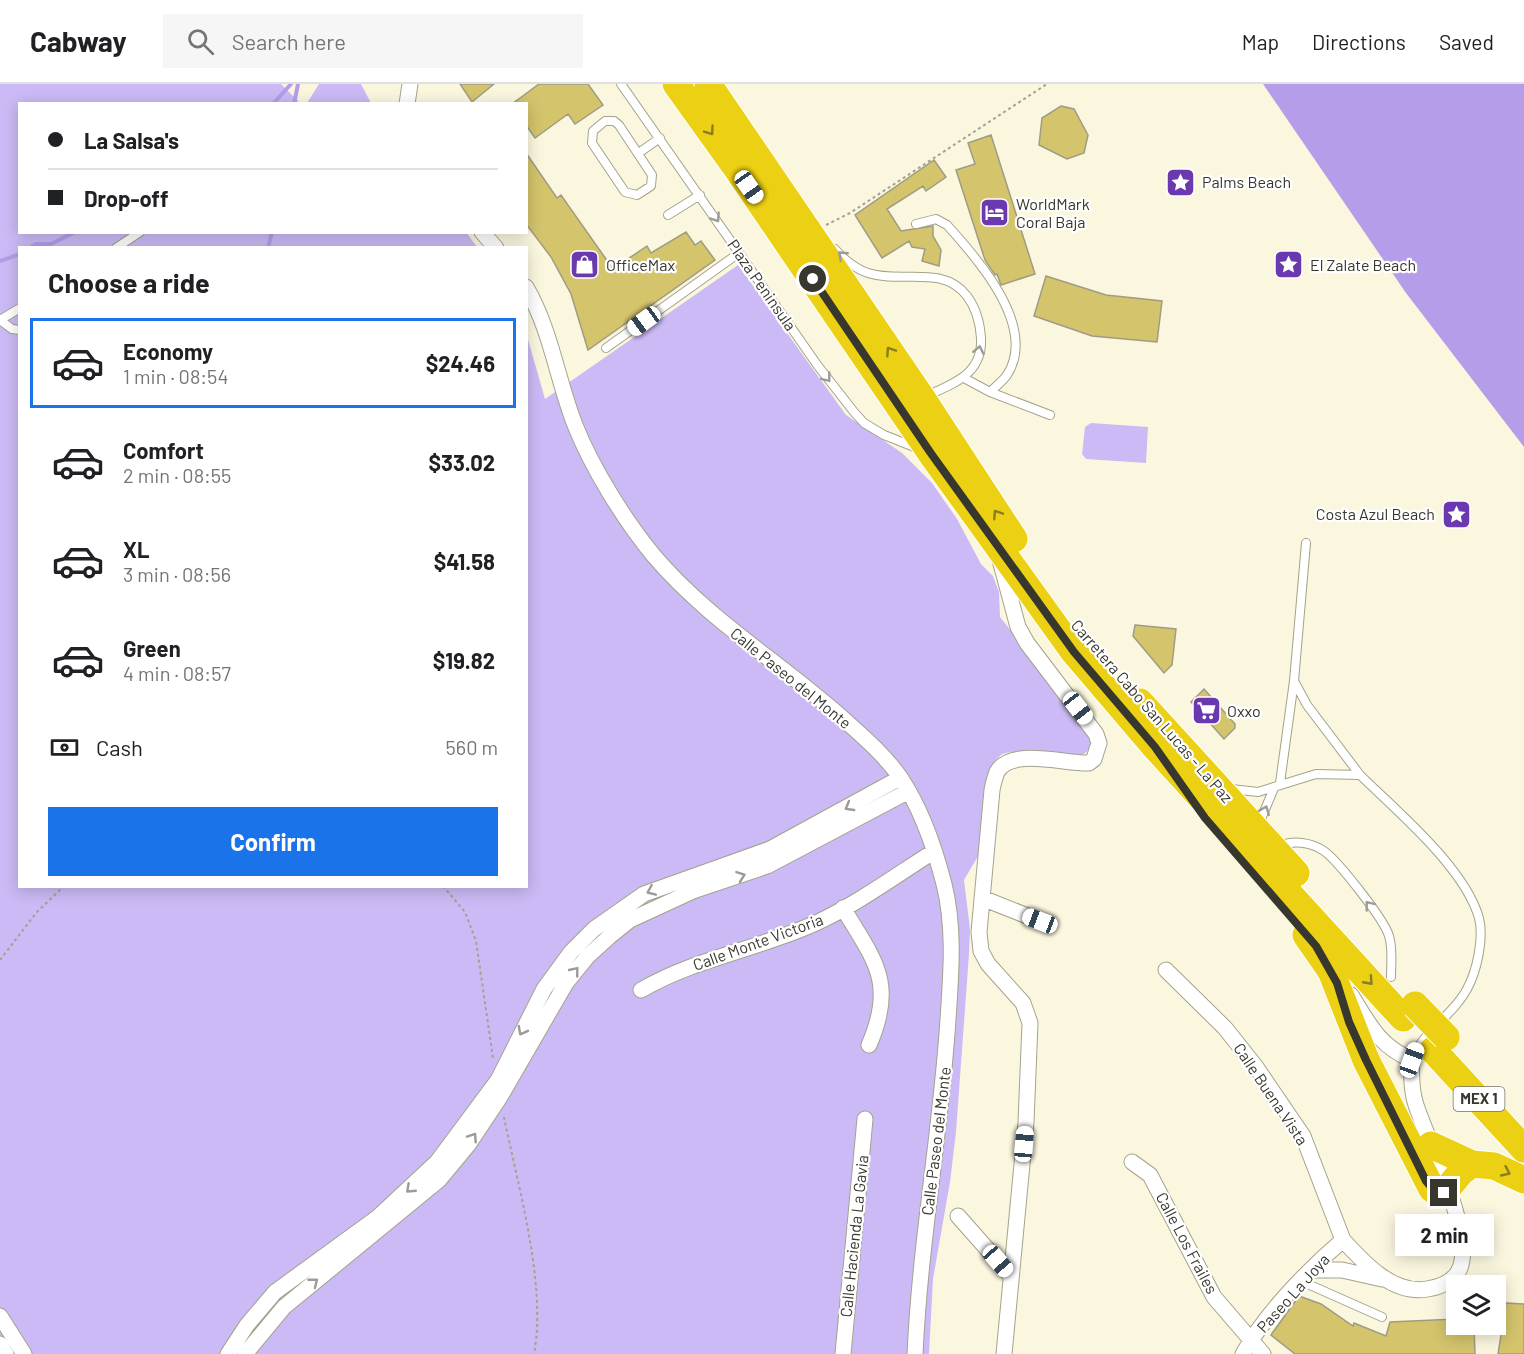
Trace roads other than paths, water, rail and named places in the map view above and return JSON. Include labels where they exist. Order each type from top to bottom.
[{"type":"highway","name":"Carretera Cabo San Lucas - La Paz","points":[[675,84],[743,178],[930,452],[1074,652],[1155,747],[1409,1012]]},
{"type":"highway","name":"Carretera Cabo San Lucas - La Paz","points":[[708,84],[922,398],[1021,550],[1063,608],[1105,661],[1391,977],[1430,1049],[1524,1149]]},
{"type":"highway","points":[[1155,747],[1205,818],[1316,946],[1337,983],[1361,1050],[1426,1181],[1438,1194],[1448,1191],[1461,1172],[1472,1164]]},
{"type":"highway","name":"Carretera Cabo San Lucas - La Paz","points":[[1430,1049],[1524,1121]]},
{"type":"highway","points":[[1431,1145],[1472,1164],[1494,1166],[1524,1180]]},
{"type":"street","points":[[407,102],[410,84]]},
{"type":"street","points":[[484,234],[494,246]]},
{"type":"street","name":"Calle Paseo del Monte","points":[[528,291],[548,333],[576,427],[612,495],[654,555],[728,627],[840,715],[878,751],[900,778],[925,827],[944,884],[950,917],[951,969],[946,1051],[934,1173],[922,1253],[915,1354]]},
{"type":"street","points":[[997,545],[1018,627],[1027,643],[1091,724],[1099,744],[1094,759],[1089,763],[1021,758],[1007,762],[998,771],[992,790],[982,898],[981,951],[988,964],[1023,1003],[1030,1023],[1026,1122],[1004,1354]]},
{"type":"street","points":[[245,1354],[284,1307],[439,1179],[481,1126],[566,983],[587,957],[630,920],[690,884],[770,849],[900,778]]},
{"type":"street","points":[[228,1354],[247,1325],[275,1292],[378,1217],[437,1162],[498,1080],[544,989],[571,952],[594,929],[644,894],[767,866],[908,792]]},
{"type":"street","name":"Calle Monte Victoria","points":[[642,990],[666,976],[697,964],[816,923],[933,852]]},
{"type":"street","points":[[982,898],[1040,921]]},
{"type":"street","points":[[843,908],[872,954],[882,982],[877,1027],[869,1045]]},
{"type":"street","points":[[1316,946],[1381,1041],[1389,1049],[1430,1049],[1411,1082],[1448,1191]]},
{"type":"street","name":"Calle Buena Vista","points":[[1166,970],[1225,1028],[1256,1067],[1303,1136],[1343,1240]]},
{"type":"street","name":"Calle Hacienda La Gavia","points":[[843,1354],[866,1119]]},
{"type":"street","name":"Calle Los Frailes","points":[[1132,1162],[1150,1175],[1214,1297],[1247,1347],[1263,1354]]},
{"type":"street","name":"Paseo La Joya","points":[[1247,1347],[1306,1275],[1343,1240],[1361,1260],[1387,1280],[1403,1288],[1429,1289],[1450,1280],[1460,1269],[1463,1253],[1461,1236],[1448,1191]]},
{"type":"street","points":[[958,1216],[1011,1276]]},
{"type":"street","points":[[1306,1275],[1342,1270],[1387,1280]]},
{"type":"street","points":[[275,1292],[284,1307]]},
{"type":"street","points":[[0,1316],[24,1354]]},
{"type":"street","points":[[0,1344],[6,1354]]},
{"type":"lane","name":"Plaza Peninsula","points":[[621,84],[854,412],[864,423],[884,435],[930,452]]},
{"type":"lane","points":[[614,121],[640,152],[652,175],[653,183],[637,195],[629,194],[592,143],[592,134],[605,122],[614,121]]},
{"type":"lane","points":[[640,152],[660,138]]},
{"type":"lane","points":[[767,170],[792,193],[818,228]]},
{"type":"lane","points":[[668,215],[700,195]]},
{"type":"lane","points":[[916,224],[936,219],[947,225],[1005,302],[1015,336],[1014,356],[1007,375],[990,392]]},
{"type":"lane","points":[[119,246],[137,234]]},
{"type":"lane","points":[[826,237],[840,254],[868,273],[932,277],[951,281],[961,289],[977,315],[981,345],[975,366],[964,378],[922,398]]},
{"type":"lane","points":[[606,348],[740,253]]},
{"type":"lane","points":[[18,309],[0,320],[12,329],[18,330]]},
{"type":"lane","points":[[964,378],[990,392],[1050,415]]},
{"type":"lane","points":[[1306,543],[1294,681],[1277,785],[1261,819],[1267,841],[1298,842],[1323,850],[1332,858],[1387,929],[1391,945],[1391,977]]},
{"type":"lane","points":[[1294,681],[1307,705],[1360,775],[1458,878],[1473,901],[1479,921],[1479,940],[1469,985],[1463,997],[1417,1046],[1430,1049]]},
{"type":"lane","points":[[1217,786],[1241,792],[1316,774],[1360,775]]},
{"type":"lane","points":[[1306,1275],[1382,1317]]},
{"type":"waterway","points":[[275,102],[291,84]]},
{"type":"waterway","points":[[294,102],[298,84]]},
{"type":"waterway","points":[[33,246],[51,244],[71,234]]},
{"type":"waterway","points":[[268,246],[272,234]]},
{"type":"waterway","points":[[0,261],[18,255]]},
{"type":"place","name":"Palms Beach","points":[[1181,182]]},
{"type":"place","name":"WorldMark Coral Baja","points":[[995,213]]},
{"type":"place","name":"OfficeMax","points":[[585,265]]},
{"type":"place","name":"El Zalate Beach","points":[[1289,265]]},
{"type":"place","name":"Costa Azul Beach","points":[[1456,514]]},
{"type":"place","name":"Oxxo","points":[[1206,711]]}]
